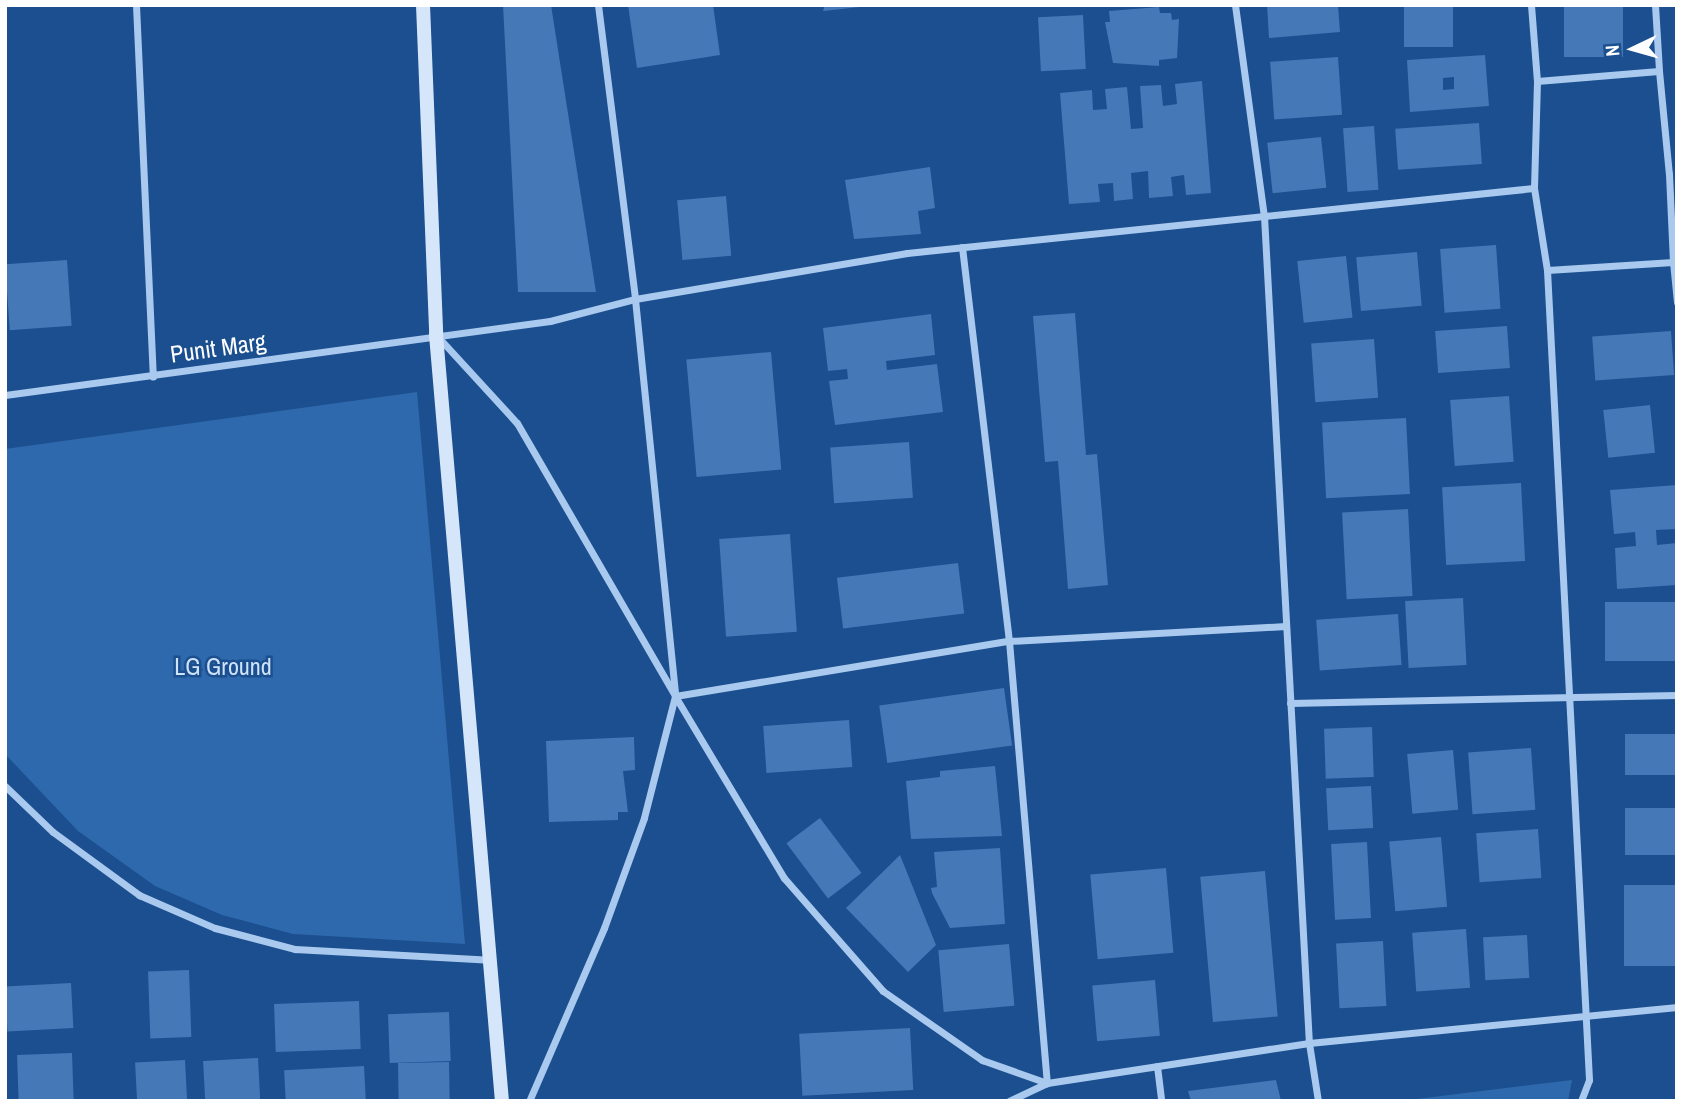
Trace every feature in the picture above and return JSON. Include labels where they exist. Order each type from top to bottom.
[{"type":"street","points":[[136,5],[153,377]]},
{"type":"street","points":[[423,5],[436,335],[502,1101]]},
{"type":"street","points":[[529,1101],[604,928],[639,831],[675,696],[635,299],[598,5]]},
{"type":"street","points":[[1236,5],[1264,216],[1308,1043],[1318,1101]]},
{"type":"street","points":[[1531,5],[1537,81],[1534,188],[1547,270],[1582,1013],[1589,1080],[1581,1101]]},
{"type":"street","points":[[1655,5],[1659,71],[1673,174],[1673,262],[1677,302]]},
{"type":"street","points":[[1537,81],[1659,71]]},
{"type":"street","name":"Punit Marg","points":[[5,395],[550,321],[635,299],[962,247],[1534,188]]},
{"type":"street","points":[[962,247],[1009,640],[1047,1083]]},
{"type":"street","points":[[1547,270],[1673,262]]},
{"type":"street","points":[[436,335],[517,423],[784,878],[883,991],[982,1060],[1047,1083]]},
{"type":"street","points":[[675,696],[1009,640],[1286,626]]},
{"type":"street","points":[[1290,703],[1569,701],[1677,695]]},
{"type":"street","points":[[5,786],[53,832],[139,895],[215,928],[295,949],[490,960]]},
{"type":"street","points":[[1009,1101],[1047,1083],[1308,1043],[1582,1013],[1677,1007]]},
{"type":"street","points":[[1157,1066],[1161,1101]]},
{"type":"green space","name":"LG Ground","points":[[417,392],[465,944],[293,934],[222,915],[155,886],[78,831],[5,754],[5,449]]},
{"type":"green space","points":[[1572,1080],[1568,1101],[1400,1101]]},
{"type":"building","points":[[503,5],[551,5],[596,292],[518,292]]},
{"type":"building","points":[[628,5],[713,5],[720,55],[637,68]]},
{"type":"building","points":[[825,5],[860,5],[860,7],[823,11]]},
{"type":"building","points":[[1267,5],[1338,5],[1340,32],[1269,38]]},
{"type":"building","points":[[1404,5],[1453,5],[1453,47],[1404,47]]},
{"type":"building","points":[[1564,5],[1623,5],[1623,57],[1564,57]]},
{"type":"building","points":[[1159,7],[1160,13],[1171,13],[1172,20],[1179,19],[1177,58],[1159,60],[1159,66],[1113,63],[1105,22],[1110,22],[1109,11]]},
{"type":"building","points":[[1083,15],[1086,69],[1041,71],[1038,17]]},
{"type":"building","points":[[1485,55],[1489,106],[1410,112],[1407,60]],"holes":[[[1454,77],[1454,89],[1443,90],[1443,78]]]},
{"type":"building","points":[[1338,57],[1342,115],[1274,120],[1270,62]]},
{"type":"building","points":[[1202,81],[1211,193],[1186,195],[1184,175],[1171,177],[1173,196],[1149,198],[1148,171],[1131,173],[1133,199],[1114,201],[1113,183],[1098,184],[1100,202],[1069,204],[1060,93],[1092,90],[1093,110],[1107,109],[1105,89],[1127,87],[1131,129],[1143,128],[1140,86],[1161,85],[1163,106],[1177,104],[1175,84]]},
{"type":"building","points":[[1479,123],[1482,164],[1398,170],[1395,129]]},
{"type":"building","points":[[1374,126],[1378,190],[1348,192],[1343,128]]},
{"type":"building","points":[[1321,137],[1326,188],[1273,193],[1267,143]]},
{"type":"building","points":[[930,167],[935,208],[918,211],[921,234],[854,239],[845,180]]},
{"type":"building","points":[[726,196],[731,256],[682,260],[677,200]]},
{"type":"building","points":[[1496,245],[1500,309],[1445,313],[1440,249]]},
{"type":"building","points":[[1417,252],[1422,306],[1361,311],[1356,257]]},
{"type":"building","points":[[1346,256],[1352,318],[1304,323],[1297,261]]},
{"type":"building","points":[[67,260],[72,326],[10,330],[5,264]]},
{"type":"building","points":[[1075,313],[1086,455],[1097,454],[1108,585],[1068,589],[1058,461],[1045,462],[1033,316]]},
{"type":"building","points":[[931,314],[935,355],[886,361],[887,370],[937,364],[943,412],[835,425],[829,381],[848,379],[847,369],[828,371],[823,328]]},
{"type":"building","points":[[1507,326],[1510,368],[1438,373],[1435,331]]},
{"type":"building","points":[[1671,331],[1674,375],[1595,380],[1592,337]]},
{"type":"building","points":[[1374,339],[1378,398],[1315,402],[1311,343]]},
{"type":"building","points":[[771,352],[781,470],[697,477],[686,359]]},
{"type":"building","points":[[1509,396],[1514,462],[1455,466],[1450,400]]},
{"type":"building","points":[[1650,405],[1655,453],[1608,458],[1603,410]]},
{"type":"building","points":[[1406,418],[1410,494],[1326,498],[1322,422]]},
{"type":"building","points":[[909,442],[913,498],[834,503],[830,448]]},
{"type":"building","points":[[1521,483],[1525,561],[1446,565],[1442,487]]},
{"type":"building","points":[[1677,485],[1677,529],[1656,530],[1657,545],[1677,543],[1677,585],[1617,589],[1615,548],[1636,546],[1635,532],[1614,534],[1610,490]]},
{"type":"building","points":[[1408,509],[1413,596],[1347,599],[1342,512]]},
{"type":"building","points":[[790,534],[797,632],[726,637],[719,539]]},
{"type":"building","points":[[958,563],[964,614],[843,628],[837,578]]},
{"type":"building","points":[[1463,598],[1467,665],[1409,668],[1405,601]]},
{"type":"building","points":[[1605,602],[1677,602],[1677,661],[1605,661]]},
{"type":"building","points":[[1398,614],[1402,665],[1320,671],[1316,620]]},
{"type":"building","points":[[1004,688],[1012,745],[887,763],[879,706]]},
{"type":"building","points":[[849,720],[852,767],[766,773],[763,726]]},
{"type":"building","points":[[1372,727],[1374,777],[1326,779],[1324,729]]},
{"type":"building","points":[[1625,734],[1677,734],[1677,775],[1625,775]]},
{"type":"building","points":[[634,737],[635,770],[623,771],[628,812],[618,812],[618,820],[549,822],[546,741]]},
{"type":"building","points":[[1531,748],[1535,810],[1472,814],[1468,752]]},
{"type":"building","points":[[1453,750],[1458,810],[1412,814],[1407,754]]},
{"type":"building","points":[[995,766],[1002,836],[911,839],[906,781],[940,777],[940,771]]},
{"type":"building","points":[[1371,786],[1373,828],[1328,830],[1326,788]]},
{"type":"building","points":[[1625,808],[1677,808],[1677,855],[1625,855]]},
{"type":"building","points":[[820,818],[862,873],[828,898],[786,843]]},
{"type":"building","points":[[1538,829],[1541,878],[1480,882],[1476,833]]},
{"type":"building","points":[[1441,837],[1447,907],[1395,911],[1389,842]]},
{"type":"building","points":[[1367,842],[1371,918],[1335,920],[1331,844]]},
{"type":"building","points":[[1000,848],[1005,924],[950,928],[932,893],[931,888],[937,887],[934,852]]},
{"type":"building","points":[[900,855],[936,945],[908,972],[846,908]]},
{"type":"building","points":[[1166,868],[1173,953],[1098,959],[1090,875]]},
{"type":"building","points":[[1265,871],[1278,1016],[1213,1022],[1200,877]]},
{"type":"building","points":[[1624,885],[1677,885],[1677,966],[1624,966]]},
{"type":"building","points":[[1466,929],[1470,988],[1416,992],[1412,933]]},
{"type":"building","points":[[1527,935],[1529,978],[1485,980],[1483,937]]},
{"type":"building","points":[[1383,941],[1386,1006],[1339,1008],[1336,943]]},
{"type":"building","points":[[1009,944],[1014,1006],[944,1012],[938,950]]},
{"type":"building","points":[[189,970],[191,1037],[150,1038],[148,971]]},
{"type":"building","points":[[1155,980],[1160,1036],[1097,1041],[1092,985]]},
{"type":"building","points":[[71,983],[73,1028],[7,1031],[5,986]]},
{"type":"building","points":[[359,1001],[361,1049],[276,1052],[274,1004]]},
{"type":"building","points":[[449,1012],[451,1061],[390,1063],[388,1014]]},
{"type":"building","points":[[910,1028],[913,1090],[802,1096],[799,1034]]},
{"type":"building","points":[[72,1053],[74,1101],[19,1101],[17,1055]]},
{"type":"building","points":[[258,1058],[260,1101],[205,1101],[203,1061]]},
{"type":"building","points":[[185,1060],[187,1101],[137,1101],[135,1063]]},
{"type":"building","points":[[449,1062],[450,1101],[399,1101],[398,1063]]},
{"type":"building","points":[[364,1066],[366,1101],[286,1101],[284,1070]]},
{"type":"building","points":[[1276,1080],[1281,1101],[1191,1101],[1188,1091]]}]
